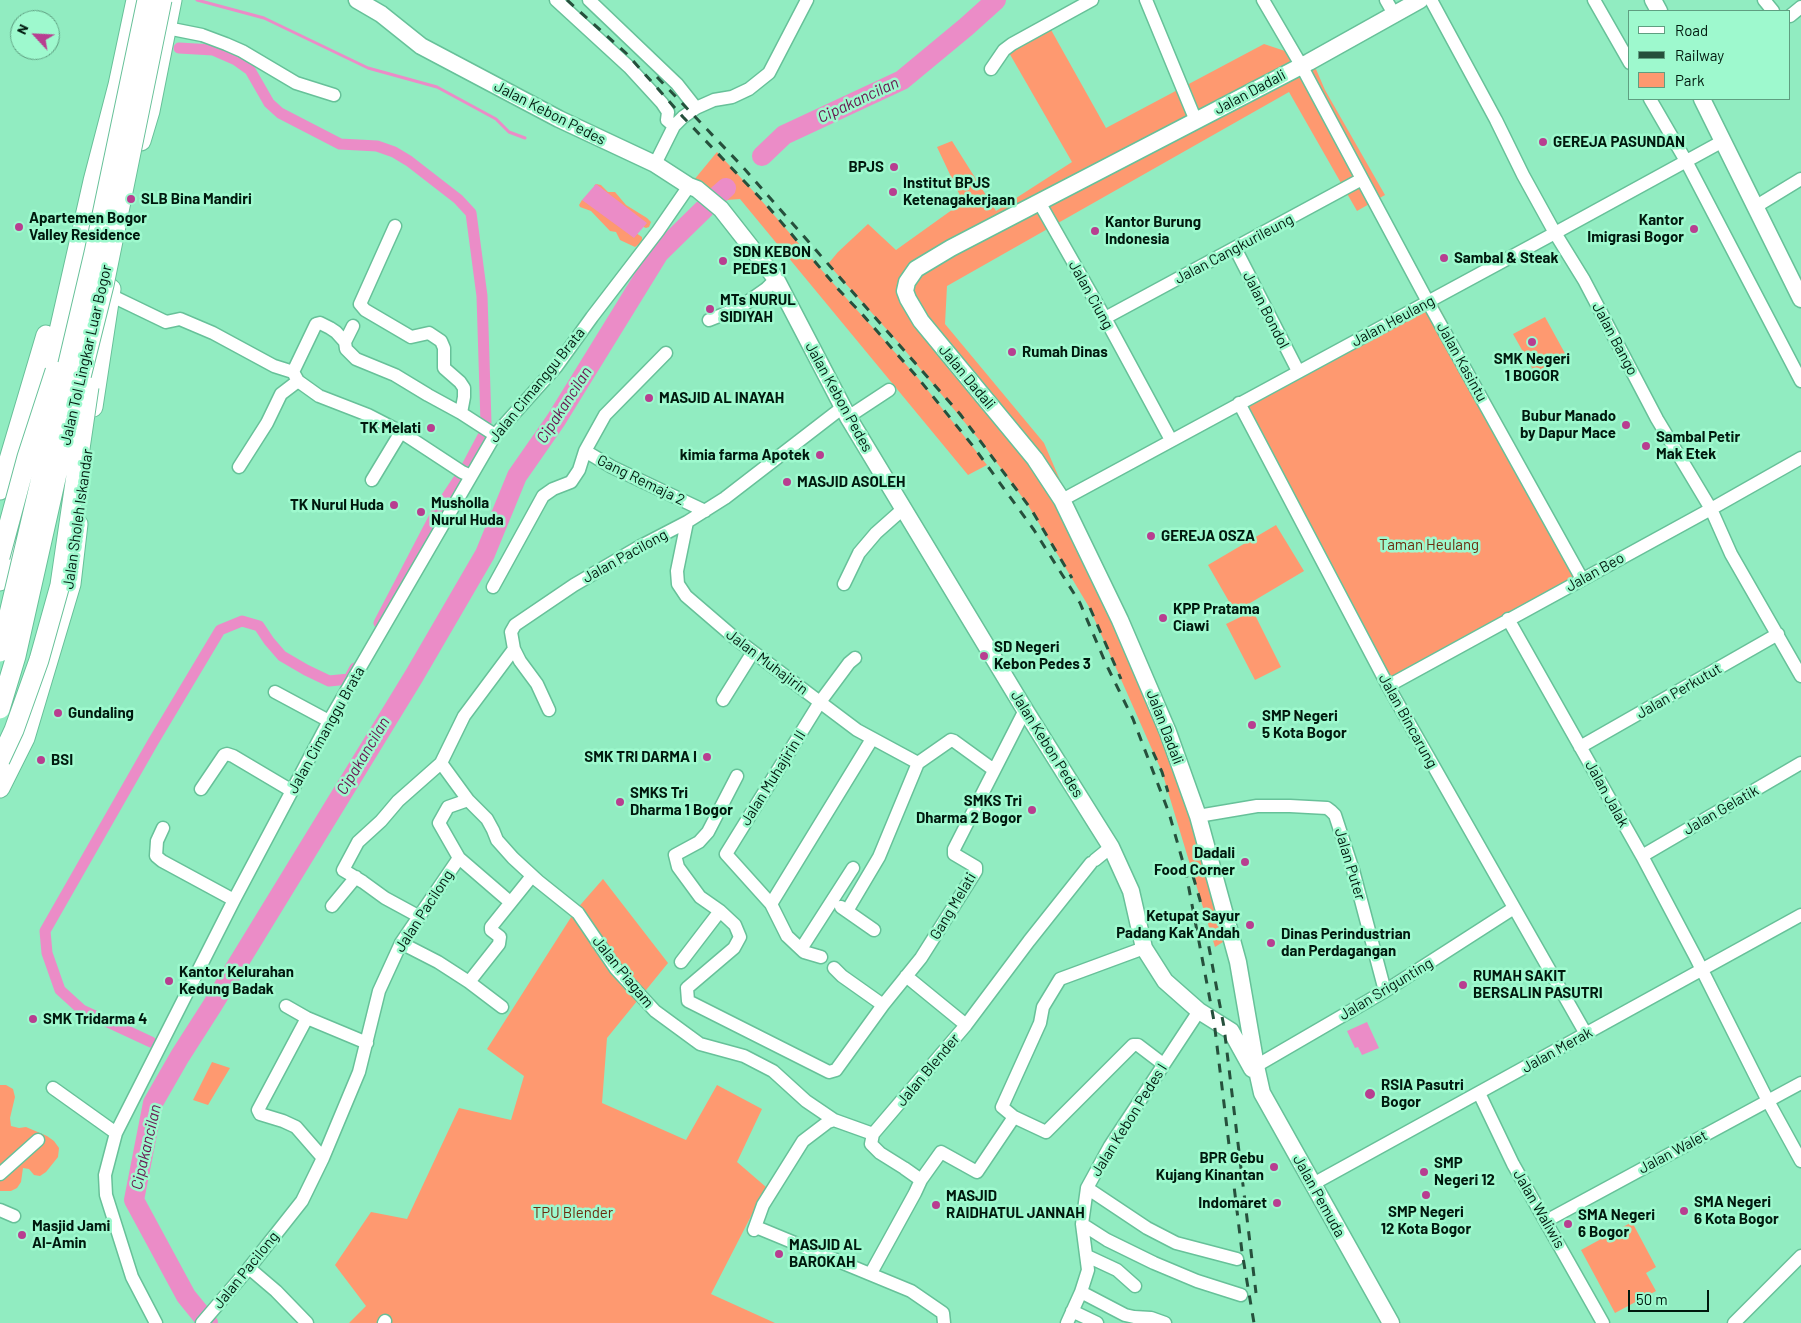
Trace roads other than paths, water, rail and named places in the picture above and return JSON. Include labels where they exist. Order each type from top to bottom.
[{"type":"highway","points":[[0,557],[86,248],[105,132],[112,71],[133,3]]},
{"type":"highway","name":"Jalan Tol Lingkar Luar Bogor","points":[[0,652],[86,248],[133,3]]},
{"type":"highway","name":"Jalan Tol Lingkar Luar Bogor","points":[[0,709],[16,656],[59,466],[107,290],[166,10]]},
{"type":"highway","name":"Jalan Sholeh Iskandar","points":[[0,788],[24,738],[71,584],[104,330],[107,290],[141,141],[150,110],[166,10]]},
{"type":"highway","points":[[0,581],[49,375],[86,248]]},
{"type":"highway","points":[[0,490],[63,282],[86,248]]},
{"type":"highway","points":[[0,760],[14,730],[39,660],[60,585],[107,290]]},
{"type":"highway","name":"Jalan Sholeh Iskandar","points":[[0,722],[18,683],[83,384],[104,330]]},
{"type":"highway","points":[[49,375],[83,384]]},
{"type":"main road","name":"Jalan Kebon Pedes","points":[[357,0],[382,14],[421,46],[559,120],[655,164],[707,196],[721,209],[776,278],[846,412],[903,509],[1111,847],[1131,892],[1144,948],[1165,982],[1199,1012],[1231,1031],[1247,1057],[1262,1093]]},
{"type":"main road","name":"Jalan Dadali","points":[[1256,1066],[1238,962],[1203,815],[1152,691],[1120,620],[1062,500],[1035,459],[921,321],[905,291],[907,282],[916,270],[951,248],[1386,20],[1390,7],[1420,0]]},
{"type":"main road","points":[[1702,100],[1756,207],[1796,275],[1801,299]]},
{"type":"main road","points":[[1231,1031],[1238,1029],[1245,1023],[1248,1014]]},
{"type":"main road","name":"Jalan Pemuda","points":[[1256,1066],[1262,1093],[1390,1323]]},
{"type":"street","points":[[556,0],[629,67],[662,103],[668,112],[667,120],[674,126]]},
{"type":"street","points":[[589,0],[677,84],[696,108]]},
{"type":"street","points":[[655,164],[674,126],[696,108],[714,100],[732,97],[749,90],[770,73],[807,0]]},
{"type":"street","points":[[991,69],[1004,50],[1012,44],[1092,0]]},
{"type":"street","points":[[1146,0],[1196,121]]},
{"type":"street","name":"Jalan Kasintu","points":[[1263,0],[1301,65],[1428,302],[1582,579]]},
{"type":"street","name":"Jalan Bango","points":[[1431,0],[1496,120],[1523,175],[1584,280],[1657,419],[1711,509],[1731,554],[1801,676]]},
{"type":"street","points":[[1594,0],[1628,60]]},
{"type":"street","points":[[1764,0],[1773,10]]},
{"type":"street","points":[[1791,15],[1801,7]]},
{"type":"street","points":[[166,10],[202,35],[242,51],[296,83],[334,96]]},
{"type":"street","points":[[1651,100],[1686,161],[1801,381]]},
{"type":"street","name":"Jalan Heulang","points":[[1062,500],[1723,141]]},
{"type":"street","name":"Jalan Cangkurileung","points":[[1105,318],[1362,179]]},
{"type":"street","points":[[1756,207],[1801,179]]},
{"type":"street","name":"Jalan Cimanggu Brata","points":[[156,1323],[132,1277],[106,1195],[105,1175],[116,1133],[234,900],[462,472],[556,367],[639,254],[658,232],[689,186]]},
{"type":"street","name":"Jalan Ciung","points":[[1038,202],[1105,318],[1171,440]]},
{"type":"street","points":[[396,226],[360,302],[361,306],[370,314],[411,337],[429,333],[442,341],[444,368],[464,388],[461,412]]},
{"type":"street","name":"Jalan Bondol","points":[[1234,248],[1298,371]]},
{"type":"street","points":[[709,320],[739,308],[766,289],[776,278]]},
{"type":"street","points":[[107,290],[166,322],[180,319],[205,329],[296,376],[319,396],[368,415],[402,432],[462,472]]},
{"type":"street","points":[[239,467],[268,422],[281,394],[296,376],[316,324],[320,323],[336,332],[345,342],[346,349],[356,360],[395,375],[461,412],[495,435]]},
{"type":"street","points":[[345,342],[353,326]]},
{"type":"street","name":"Gang Remaja 2","points":[[666,353],[604,416],[585,451],[612,467],[705,511]]},
{"type":"street","name":"Jalan Pacilong","points":[[514,649],[511,632],[515,625],[574,585],[639,546],[705,511],[846,412],[889,390]]},
{"type":"street","name":"Jalan Bincarung","points":[[1240,403],[1388,686],[1586,1034]]},
{"type":"street","points":[[372,480],[402,432]]},
{"type":"street","points":[[493,587],[543,496],[553,489],[571,482],[579,470],[585,451]]},
{"type":"street","name":"Jalan Beo","points":[[1388,686],[1801,458]]},
{"type":"street","points":[[844,584],[859,552],[876,533],[903,509]]},
{"type":"street","name":"Jalan Muhajirin","points":[[687,522],[677,571],[678,584],[686,596],[753,652],[857,730],[918,763]]},
{"type":"street","name":"Jalan Jalak","points":[[1508,619],[1642,856],[1768,1101],[1801,1161]]},
{"type":"street","name":"Jalan Perkutut","points":[[1580,747],[1778,634]]},
{"type":"street","points":[[420,917],[385,898],[343,870],[358,842],[381,821],[398,801],[441,763],[464,716],[514,649],[520,661],[537,684],[549,710]]},
{"type":"street","points":[[723,700],[753,652]]},
{"type":"street","name":"Jalan Muhajirin II","points":[[772,904],[726,854],[820,702],[849,663],[855,658]]},
{"type":"street","points":[[275,692],[329,721]]},
{"type":"street","name":"Gang Melati","points":[[720,911],[735,925],[740,938],[734,948],[687,988],[688,1001],[829,1072],[836,1070],[883,1005],[921,958],[976,871],[976,868],[954,854],[954,850],[1025,710]]},
{"type":"street","points":[[821,957],[801,949],[787,936],[772,904],[872,739]]},
{"type":"street","points":[[847,911],[879,857],[918,763],[951,740],[994,770]]},
{"type":"street","points":[[201,789],[224,755],[227,754],[292,791]]},
{"type":"street","points":[[441,763],[468,800]]},
{"type":"street","name":"Jalan Gelatik","points":[[1642,856],[1801,763]]},
{"type":"street","points":[[681,962],[720,911],[700,896],[678,867],[675,855],[699,842],[708,832],[737,776]]},
{"type":"street","name":"Jalan Pacilong","points":[[205,1322],[302,1200],[323,1158],[359,1072],[379,991],[401,943],[459,858],[439,823],[448,807],[468,800]]},
{"type":"street","name":"Jalan Piagam","points":[[468,800],[487,820],[494,830],[497,840],[513,858],[532,876],[578,912],[616,969],[655,1011],[700,1044],[744,1056],[773,1071],[806,1101],[834,1120]]},
{"type":"street","name":"Jalan Puter","points":[[1203,815],[1257,806],[1300,806],[1327,808],[1331,811],[1335,815],[1354,870],[1385,991]]},
{"type":"street","points":[[164,828],[157,841],[156,856],[234,900]]},
{"type":"street","name":"Jalan Blender","points":[[873,1134],[966,1025],[1023,949],[1093,862],[1111,847]]},
{"type":"street","points":[[459,858],[510,902]]},
{"type":"street","points":[[801,949],[853,868]]},
{"type":"street","points":[[470,982],[499,944],[500,938],[491,930],[491,927],[532,876]]},
{"type":"street","points":[[332,906],[356,877]]},
{"type":"street","points":[[832,902],[874,930]]},
{"type":"street","name":"Jalan Srigunting","points":[[1256,1066],[1385,991],[1514,908]]},
{"type":"street","name":"Jalan Merak","points":[[1313,1184],[1801,915]]},
{"type":"street","points":[[401,943],[438,962],[470,982],[502,1007]]},
{"type":"street","points":[[1144,948],[1060,979],[1042,1007],[1040,1023],[1002,1107],[1014,1118],[1046,1132],[1133,1045],[1138,1045],[1163,1064]]},
{"type":"street","points":[[834,968],[842,976],[883,1005]]},
{"type":"street","points":[[906,976],[966,1025]]},
{"type":"street","points":[[286,1006],[306,1018],[367,1042]]},
{"type":"street","name":"Jalan Kebon Pedes I","points":[[1069,1317],[1081,1292],[1088,1270],[1082,1224],[1087,1188],[1110,1146],[1199,1012]]},
{"type":"street","points":[[306,1018],[258,1110],[260,1114],[296,1127],[323,1158]]},
{"type":"street","name":"Jalan Walet","points":[[1546,1221],[1801,1082]]},
{"type":"street","points":[[53,1088],[116,1133]]},
{"type":"street","name":"Jalan Waliwis","points":[[1479,1092],[1513,1164],[1603,1323]]},
{"type":"street","points":[[871,1274],[921,1180],[941,1152],[977,1172],[1014,1118]]},
{"type":"street","points":[[921,1180],[880,1154],[870,1144],[873,1134],[834,1120],[828,1122],[803,1142],[763,1205],[755,1228],[911,1291],[943,1313],[944,1323]]},
{"type":"street","points":[[0,1174],[38,1140]]},
{"type":"street","points":[[1087,1188],[1147,1228],[1176,1243],[1237,1259]]},
{"type":"street","points":[[0,1210],[14,1216]]},
{"type":"street","points":[[1082,1224],[1107,1240],[1154,1263],[1197,1281],[1241,1295]]},
{"type":"street","points":[[1087,1256],[1124,1274],[1135,1286]]},
{"type":"street","points":[[1734,1323],[1801,1256]]},
{"type":"street","points":[[249,1268],[276,1291],[306,1323]]},
{"type":"street","points":[[1081,1292],[1125,1315],[1151,1318],[1165,1323]]},
{"type":"street","points":[[1069,1317],[1097,1323]]},
{"type":"waterway","points":[[197,0],[264,18],[368,68],[437,87],[496,119],[509,132],[525,138]]},
{"type":"waterway","name":"Cipakancilan","points":[[762,156],[784,135],[902,80],[996,0]]},
{"type":"waterway","points":[[179,48],[213,50],[236,60],[250,70],[269,103],[280,113],[340,144],[377,146],[394,152],[409,161],[458,199],[471,213],[482,296],[486,423]]},
{"type":"waterway","name":"Cipakancilan","points":[[718,195],[726,188]]},
{"type":"waterway","name":"Cipakancilan","points":[[208,1323],[186,1296],[134,1200],[153,1103],[414,676],[485,554],[517,476],[556,420],[659,253],[705,208]]},
{"type":"waterway","points":[[654,245],[659,253]]},
{"type":"waterway","points":[[466,468],[483,436]]},
{"type":"waterway","points":[[379,623],[438,510],[460,477]]},
{"type":"waterway","points":[[151,1042],[82,1010],[60,990],[47,953],[45,931],[153,742],[220,630],[242,621],[259,626],[282,656],[329,681],[349,679],[355,668]]},
{"type":"railway","points":[[567,0],[627,54],[683,117],[765,203],[839,290],[918,378],[973,446],[1034,530],[1080,603],[1106,664],[1133,719],[1169,813],[1186,873],[1214,1021],[1242,1252],[1254,1323]]},
{"type":"railway","points":[[657,77],[741,165],[960,414],[1031,509],[1072,578]]},
{"type":"railway","points":[[1090,608],[1121,679]]},
{"type":"railway","points":[[1153,752],[1168,792]]},
{"type":"railway","points":[[1193,876],[1200,900],[1224,1027],[1256,1293]]},
{"type":"place","name":"GEREJA PASUNDAN","points":[[1543,142]]},
{"type":"place","name":"BPJS","points":[[894,167]]},
{"type":"place","name":"Institut BPJS Ketenagakerjaan","points":[[893,192]]},
{"type":"place","name":"SLB Bina Mandiri","points":[[131,199]]},
{"type":"place","name":"Apartemen Bogor Valley Residence","points":[[19,227]]},
{"type":"place","name":"Kantor Imigrasi Bogor","points":[[1694,229]]},
{"type":"place","name":"Kantor Burung Indonesia","points":[[1095,231]]},
{"type":"place","name":"Sambal & Steak","points":[[1444,258]]},
{"type":"place","name":"SDN KEBON PEDES 1","points":[[723,261]]},
{"type":"place","name":"MTs NURUL SIDIYAH","points":[[710,309]]},
{"type":"place","name":"SMK Negeri 1 BOGOR","points":[[1532,342]]},
{"type":"place","name":"Rumah Dinas","points":[[1012,352]]},
{"type":"place","name":"MASJID AL INAYAH","points":[[649,398]]},
{"type":"place","name":"Bubur Manado by Dapur Mace","points":[[1626,425]]},
{"type":"place","name":"TK Melati","points":[[431,428]]},
{"type":"place","name":"Sambal Petir Mak Etek","points":[[1646,446]]},
{"type":"place","name":"kimia farma Apotek","points":[[820,455]]},
{"type":"place","name":"MASJID ASOLEH","points":[[787,482]]},
{"type":"place","name":"TK Nurul Huda","points":[[394,505]]},
{"type":"place","name":"Musholla Nurul Huda","points":[[421,512]]},
{"type":"place","name":"GEREJA OSZA","points":[[1151,536]]},
{"type":"place","name":"KPP Pratama Ciawi","points":[[1163,618]]},
{"type":"place","name":"SD Negeri Kebon Pedes 3","points":[[984,656]]},
{"type":"place","name":"Gundaling","points":[[58,713]]},
{"type":"place","name":"SMP Negeri 5 Kota Bogor","points":[[1252,725]]},
{"type":"place","name":"SMK TRI DARMA I","points":[[707,757]]},
{"type":"place","name":"BSI","points":[[41,760]]},
{"type":"place","name":"SMKS Tri Dharma 1 Bogor","points":[[620,802]]},
{"type":"place","name":"SMKS Tri Dharma 2 Bogor","points":[[1032,810]]},
{"type":"place","name":"Dadali Food Corner","points":[[1245,862]]},
{"type":"place","name":"Ketupat Sayur Padang Kak Andah","points":[[1250,925]]},
{"type":"place","name":"Dinas Perindustrian dan Perdagangan","points":[[1271,943]]},
{"type":"place","name":"Kantor Kelurahan Kedung Badak","points":[[169,981]]},
{"type":"place","name":"RUMAH SAKIT BERSALIN PASUTRI","points":[[1463,985]]},
{"type":"place","name":"SMK Tridarma 4","points":[[33,1019]]},
{"type":"place","name":"RSIA Pasutri Bogor","points":[[1370,1094]]},
{"type":"place","name":"BPR Gebu Kujang Kinantan","points":[[1274,1167]]},
{"type":"place","name":"SMP Negeri 12","points":[[1424,1172]]},
{"type":"place","name":"SMP Negeri 12 Kota Bogor","points":[[1426,1195]]},
{"type":"place","name":"Indomaret","points":[[1277,1203]]},
{"type":"place","name":"MASJID RAIDHATUL JANNAH","points":[[936,1205]]},
{"type":"place","name":"SMA Negeri 6 Kota Bogor","points":[[1684,1211]]},
{"type":"place","name":"SMA Negeri 6 Bogor","points":[[1568,1224]]},
{"type":"place","name":"Masjid Jami Al-Amin","points":[[22,1235]]},
{"type":"place","name":"MASJID AL BAROKAH","points":[[779,1254]]},
{"type":"park label","name":"Taman Heulang","points":[[1429,545]]},
{"type":"park label","name":"TPU Blender","points":[[573,1213]]}]
